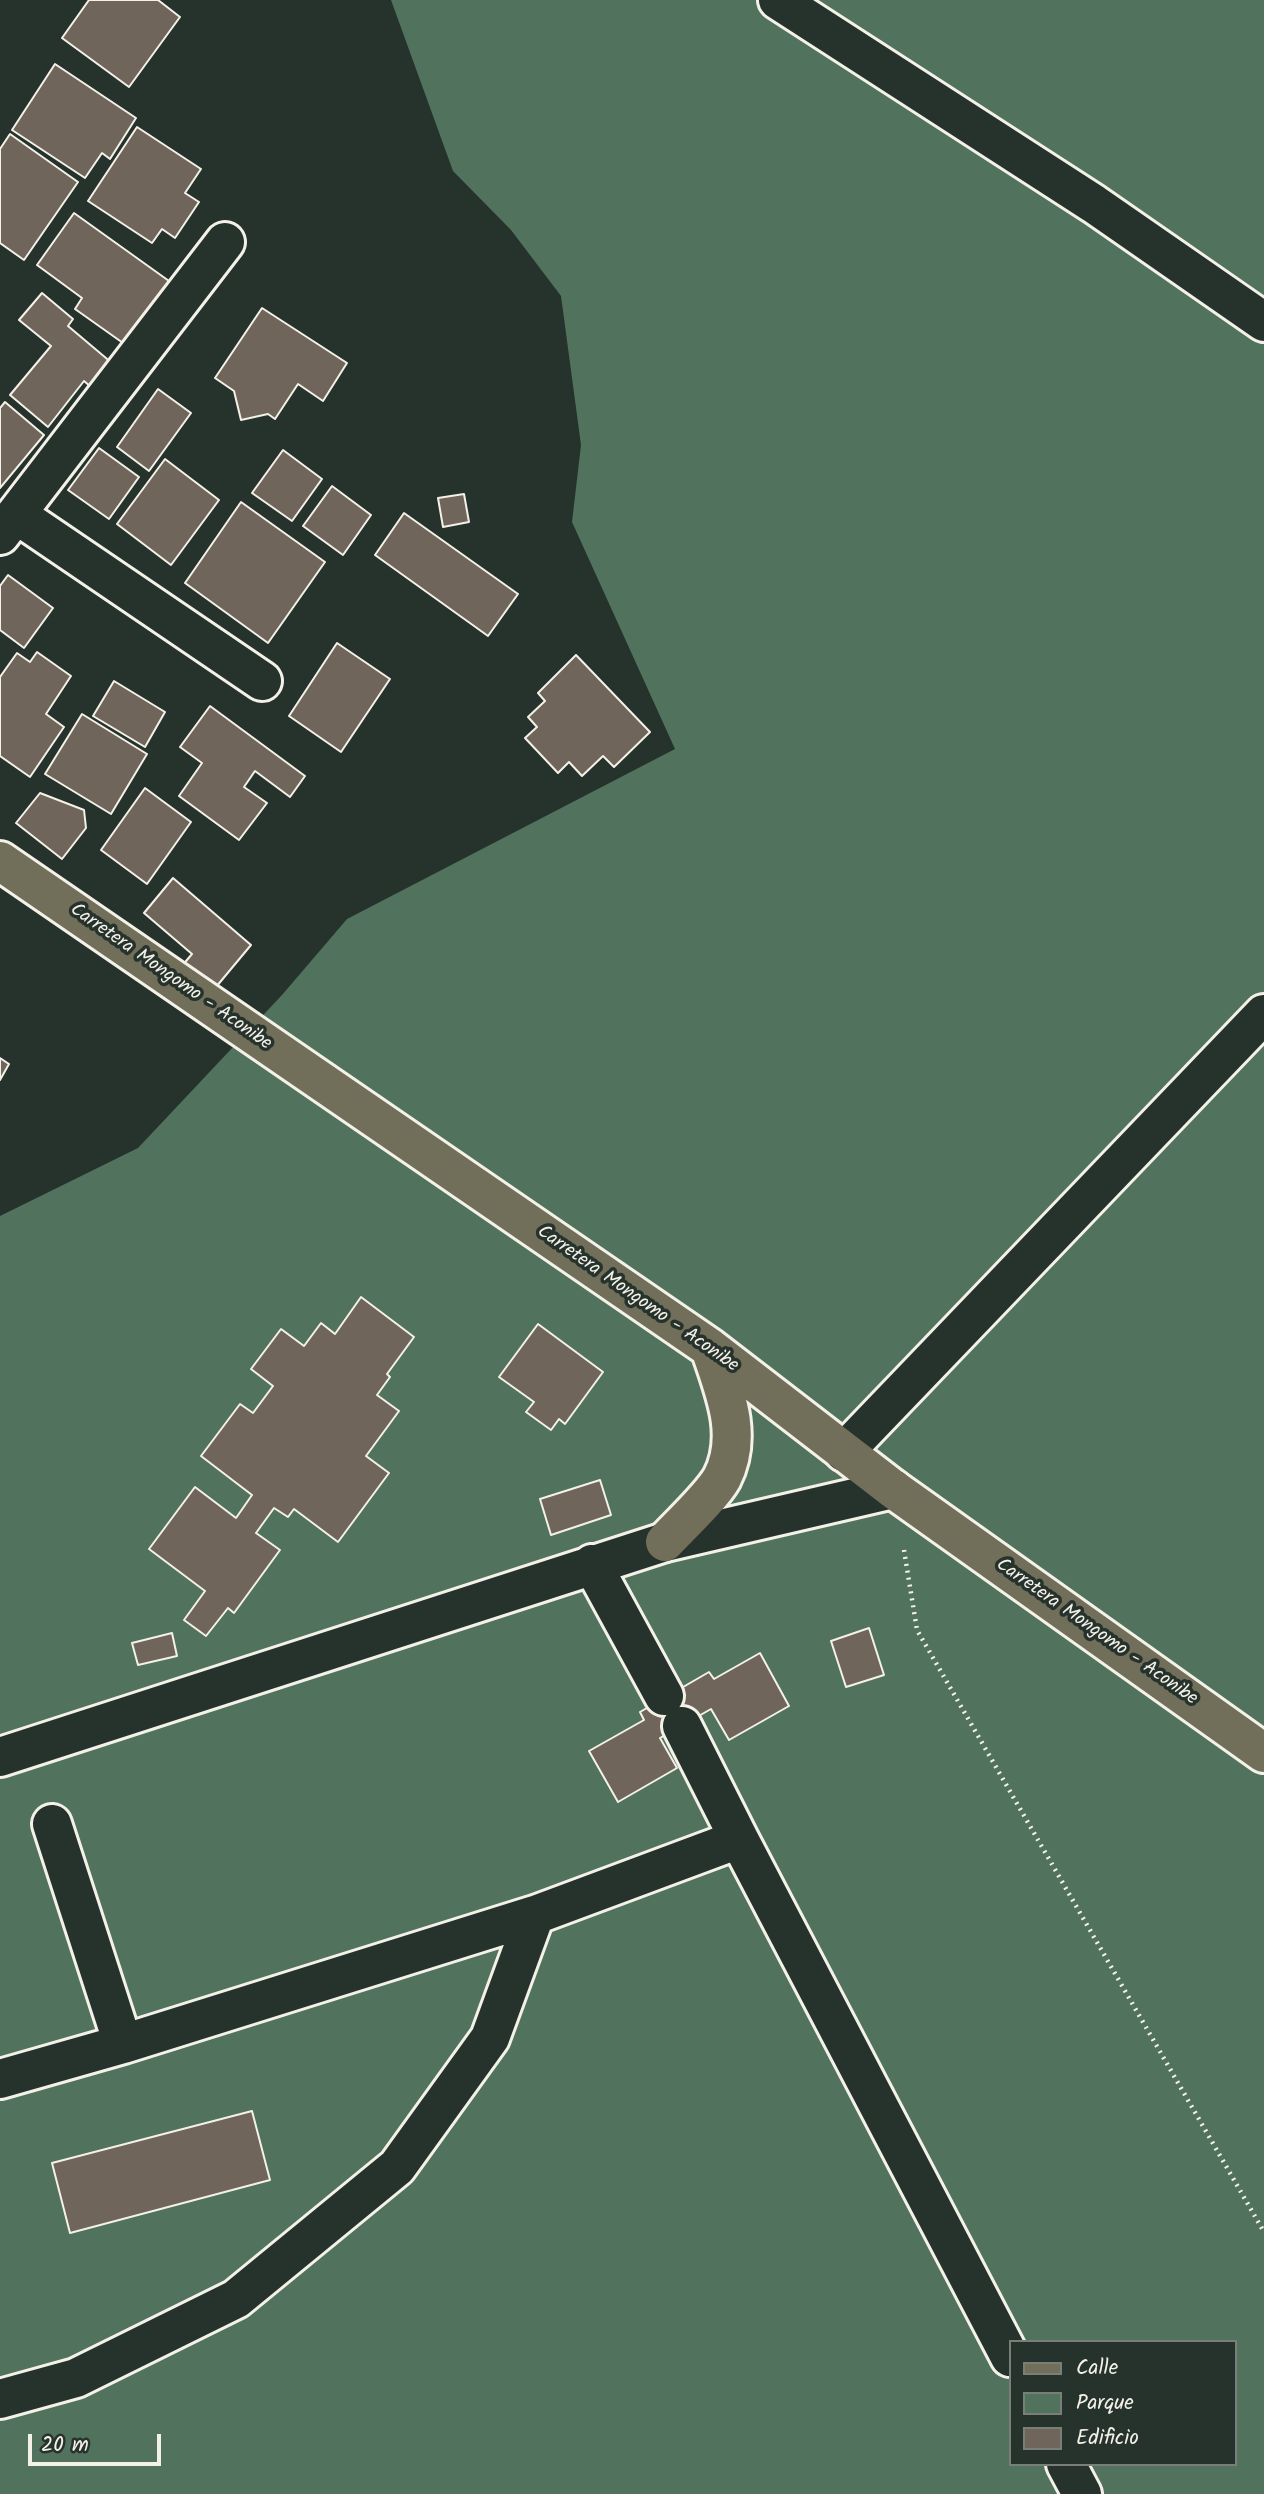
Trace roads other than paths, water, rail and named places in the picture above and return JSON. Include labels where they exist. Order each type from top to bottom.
[{"type":"main road","name":"Carretera Mongomo - Aconibe","points":[[0,861],[710,1349],[893,1489],[1264,1753]]},
{"type":"main road","points":[[665,1542],[722,1479],[733,1442],[728,1401],[710,1349]]},
{"type":"street","points":[[778,0],[1094,204],[1264,322]]},
{"type":"street","points":[[225,242],[8,525],[262,681]]},
{"type":"street","points":[[844,1452],[1264,1013]]},
{"type":"street","points":[[0,1757],[665,1542],[893,1489]]},
{"type":"street","points":[[592,1564],[673,1711],[1009,2355]]},
{"type":"street","points":[[52,1824],[123,2044]]},
{"type":"street","points":[[0,2079],[123,2044],[535,1915],[739,1839]]},
{"type":"street","points":[[0,2399],[76,2378],[236,2300],[397,2167],[490,2038],[535,1915]]},
{"type":"street","points":[[1067,2466],[1082,2494]]}]
